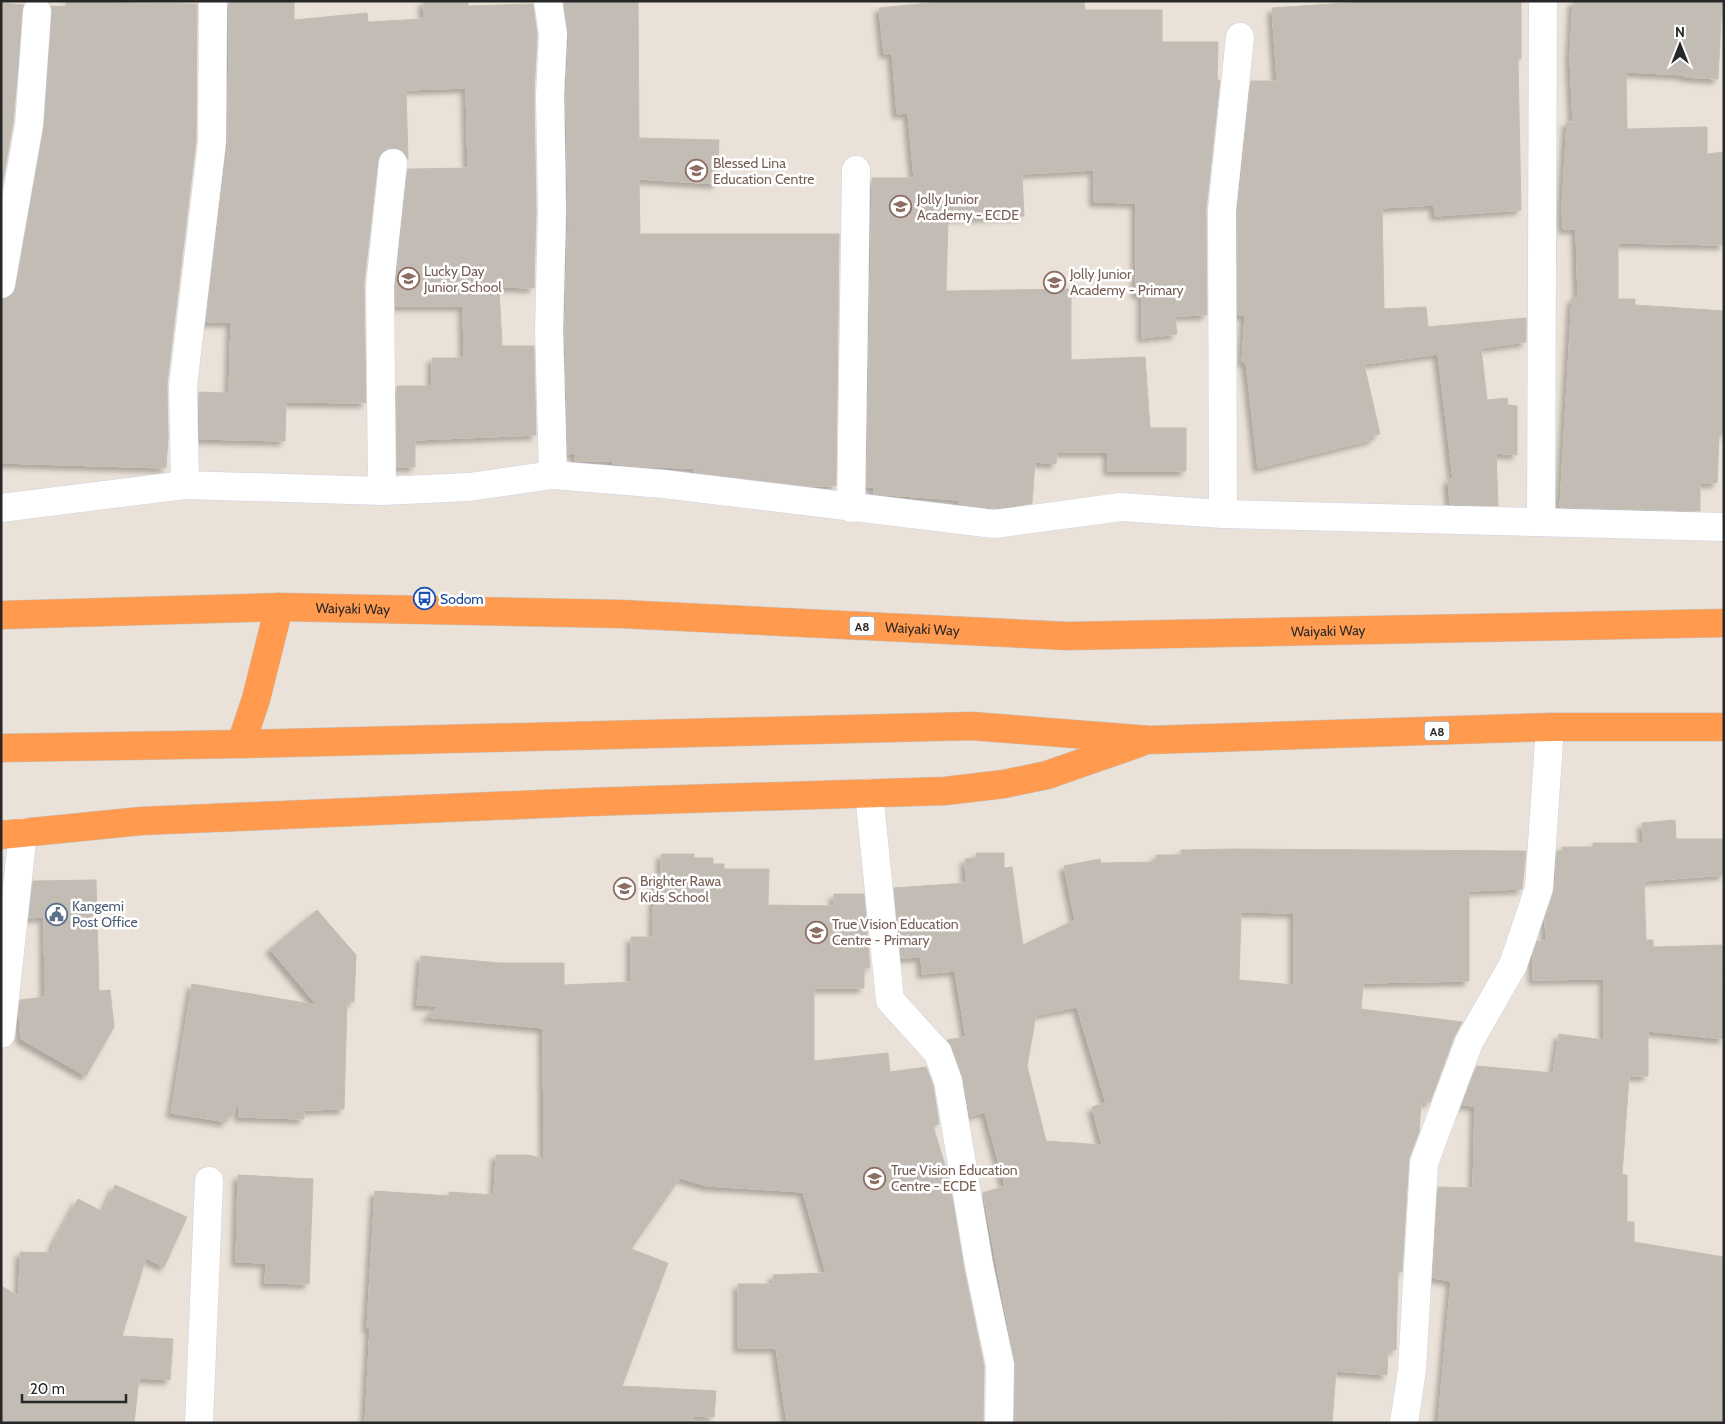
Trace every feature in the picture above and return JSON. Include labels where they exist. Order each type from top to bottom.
[{"type":"highway","name":"Waiyaki Way","points":[[1,615],[279,607],[621,614],[1068,636],[1724,623]]},
{"type":"highway","points":[[241,744],[256,700],[279,607]]},
{"type":"highway","name":"A8","points":[[1,748],[972,726],[1150,740],[1550,727],[1724,727]]},
{"type":"highway","name":"A8","points":[[12,834],[141,821],[589,802],[945,791],[1004,784],[1047,775],[1150,740]]},
{"type":"street","points":[[185,485],[184,386],[212,142],[214,1]]},
{"type":"street","points":[[548,1],[553,34],[550,95],[552,211],[549,330],[553,475]]},
{"type":"street","points":[[1541,522],[1543,1]]},
{"type":"street","points":[[1,284],[29,126],[38,12]]},
{"type":"street","points":[[1223,514],[1222,210],[1240,37]]},
{"type":"street","points":[[382,491],[380,286],[393,163]]},
{"type":"street","points":[[851,508],[856,170]]},
{"type":"street","points":[[1,508],[185,485],[382,491],[469,487],[553,475],[663,484],[994,524],[1121,507],[1223,514],[1724,527]]},
{"type":"street","points":[[1404,1423],[1412,1370],[1424,1163],[1469,1042],[1513,965],[1538,888],[1550,727]]},
{"type":"street","points":[[869,794],[890,1000],[938,1053],[948,1081],[979,1265],[1000,1365],[999,1423]]},
{"type":"street","points":[[1,1034],[12,834]]},
{"type":"street","points":[[199,1423],[209,1180]]},
{"type":"building","points":[[229,1],[294,1],[294,20],[367,13],[368,22],[424,19],[423,1],[468,1],[468,6],[533,4],[537,35],[534,95],[536,211],[534,288],[499,287],[502,346],[534,346],[536,435],[415,440],[415,467],[397,467],[397,386],[432,386],[432,358],[464,358],[463,306],[396,306],[396,287],[408,169],[468,168],[466,88],[406,90],[408,159],[403,151],[394,147],[386,149],[381,153],[378,161],[364,284],[366,403],[286,402],[285,441],[200,439],[199,392],[229,393],[231,322],[206,322],[228,144]]},
{"type":"building","points":[[564,1],[638,1],[639,138],[719,140],[717,184],[639,179],[640,234],[839,234],[836,486],[806,486],[694,472],[694,468],[613,464],[613,461],[575,461],[575,453],[568,454],[565,330],[568,211],[566,95],[569,35]]},
{"type":"building","points":[[950,1],[1084,1],[1085,10],[1162,10],[1162,42],[1218,42],[1217,80],[1220,80],[1206,210],[1207,315],[1175,316],[1177,334],[1142,338],[1142,294],[1136,294],[1136,203],[1094,202],[1094,170],[1022,174],[1024,216],[948,218],[946,291],[1071,289],[1071,360],[1145,357],[1150,428],[1186,428],[1186,471],[1108,471],[1108,452],[1057,452],[1056,464],[1035,462],[1032,503],[994,508],[959,504],[959,500],[874,494],[874,487],[867,487],[872,178],[914,178],[908,113],[897,114],[892,53],[884,54],[879,8]]},
{"type":"building","points":[[1377,1],[1521,1],[1521,59],[1518,59],[1521,210],[1435,216],[1434,205],[1382,208],[1384,309],[1426,307],[1428,327],[1526,318],[1526,342],[1481,348],[1487,400],[1507,398],[1508,405],[1517,406],[1517,455],[1496,453],[1498,506],[1450,504],[1448,479],[1453,479],[1438,354],[1364,364],[1380,434],[1373,435],[1374,439],[1258,468],[1246,362],[1242,362],[1245,315],[1238,315],[1238,211],[1251,81],[1277,81],[1272,8]]},
{"type":"building","points":[[1573,1],[1722,1],[1718,79],[1626,72],[1627,129],[1707,127],[1707,154],[1724,152],[1724,245],[1618,243],[1618,299],[1635,299],[1635,305],[1724,311],[1724,435],[1719,435],[1717,483],[1700,483],[1700,511],[1560,507],[1572,298],[1578,298],[1576,229],[1563,229],[1562,208],[1567,122],[1573,122],[1570,59]]},
{"type":"building","points":[[66,2],[197,4],[196,141],[167,384],[168,438],[166,468],[1,463],[1,299],[13,294],[16,287],[44,128],[51,6],[66,7]]},
{"type":"building","points":[[1,3],[24,5],[13,123],[1,192]]},
{"type":"building","points":[[1675,820],[1676,839],[1724,839],[1724,875],[1644,881],[1646,940],[1653,940],[1653,947],[1722,945],[1724,1039],[1648,1031],[1648,1076],[1629,1076],[1622,1175],[1627,1175],[1627,1222],[1634,1222],[1634,1242],[1724,1257],[1723,1423],[1438,1423],[1451,1281],[1433,1278],[1438,1187],[1473,1188],[1475,1106],[1462,1105],[1477,1066],[1553,1073],[1559,1034],[1604,1040],[1604,979],[1533,980],[1533,955],[1537,941],[1546,941],[1545,919],[1555,889],[1557,851],[1562,851],[1562,847],[1593,847],[1593,843],[1643,843],[1642,823]]},
{"type":"building","points":[[1181,850],[1526,851],[1522,889],[1469,891],[1469,981],[1363,983],[1361,1009],[1462,1022],[1454,1037],[1430,1102],[1421,1102],[1419,1132],[1409,1158],[1402,1272],[1398,1272],[1396,1350],[1388,1350],[1387,1375],[1336,1371],[1332,1423],[1260,1423],[1223,1420],[1223,1423],[1015,1423],[1015,1362],[983,1193],[1005,1186],[985,1112],[970,1116],[963,1076],[953,1048],[947,1040],[966,1037],[955,971],[922,974],[921,957],[901,958],[894,888],[966,883],[965,859],[976,858],[976,853],[1004,853],[1004,868],[1012,867],[1023,945],[1075,920],[1064,866],[1100,859],[1101,863],[1156,862],[1156,855],[1181,855]],"holes":[[[1241,912],[1294,913],[1294,985],[1239,980]],[[1077,1007],[1106,1103],[1092,1107],[1102,1145],[1046,1141],[1027,1066],[1036,1015]]]},
{"type":"building","points":[[661,854],[694,854],[694,858],[713,858],[713,864],[724,864],[724,869],[769,869],[768,905],[834,906],[834,894],[864,894],[870,968],[864,968],[864,988],[814,988],[814,1061],[888,1053],[890,1072],[926,1067],[933,1085],[939,1124],[933,1126],[949,1178],[964,1268],[984,1366],[983,1423],[787,1423],[776,1348],[738,1348],[738,1284],[773,1284],[773,1275],[826,1273],[803,1192],[707,1186],[680,1178],[631,1249],[668,1263],[622,1386],[716,1391],[714,1417],[692,1416],[692,1423],[365,1423],[370,1328],[367,1328],[375,1191],[449,1196],[449,1192],[494,1195],[496,1155],[528,1155],[544,1159],[543,1028],[426,1017],[439,1006],[417,1005],[421,956],[500,963],[564,963],[564,985],[631,982],[631,937],[653,937],[654,874],[661,874]]},
{"type":"building","points":[[96,880],[99,991],[110,990],[114,1027],[86,1076],[21,1039],[19,1015],[20,1000],[45,997],[44,917],[29,918],[33,881]]},
{"type":"building","points":[[317,910],[356,955],[354,1002],[347,1001],[344,1109],[304,1110],[304,1119],[239,1117],[239,1101],[232,1116],[227,1116],[227,1122],[171,1113],[192,984],[317,1005],[270,949]]},
{"type":"building","points":[[238,1175],[313,1179],[309,1284],[265,1283],[266,1263],[236,1262]]},
{"type":"building","points":[[115,1185],[187,1217],[164,1267],[146,1258],[122,1336],[173,1339],[170,1380],[139,1378],[134,1423],[1,1423],[1,1286],[19,1296],[20,1252],[51,1253],[55,1241],[78,1199],[103,1212]]},
{"type":"place","name":"Blessed Lina Education Centre","points":[[697,171]]},
{"type":"place","name":"Jolly Junior Academy - ECDE","points":[[901,207]]},
{"type":"place","name":"Lucky Day Junior School","points":[[408,279]]},
{"type":"place","name":"Jolly Junior Academy - Primary","points":[[1054,282]]},
{"type":"place","name":"Sodom","points":[[424,599]]},
{"type":"place","name":"Brighter Rawa Kids School","points":[[624,889]]},
{"type":"place","name":"Kangemi Post Office","points":[[56,914]]},
{"type":"place","name":"True Vision Education Centre - Primary","points":[[816,932]]},
{"type":"place","name":"True Vision Education Centre - ECDE","points":[[875,1178]]}]
